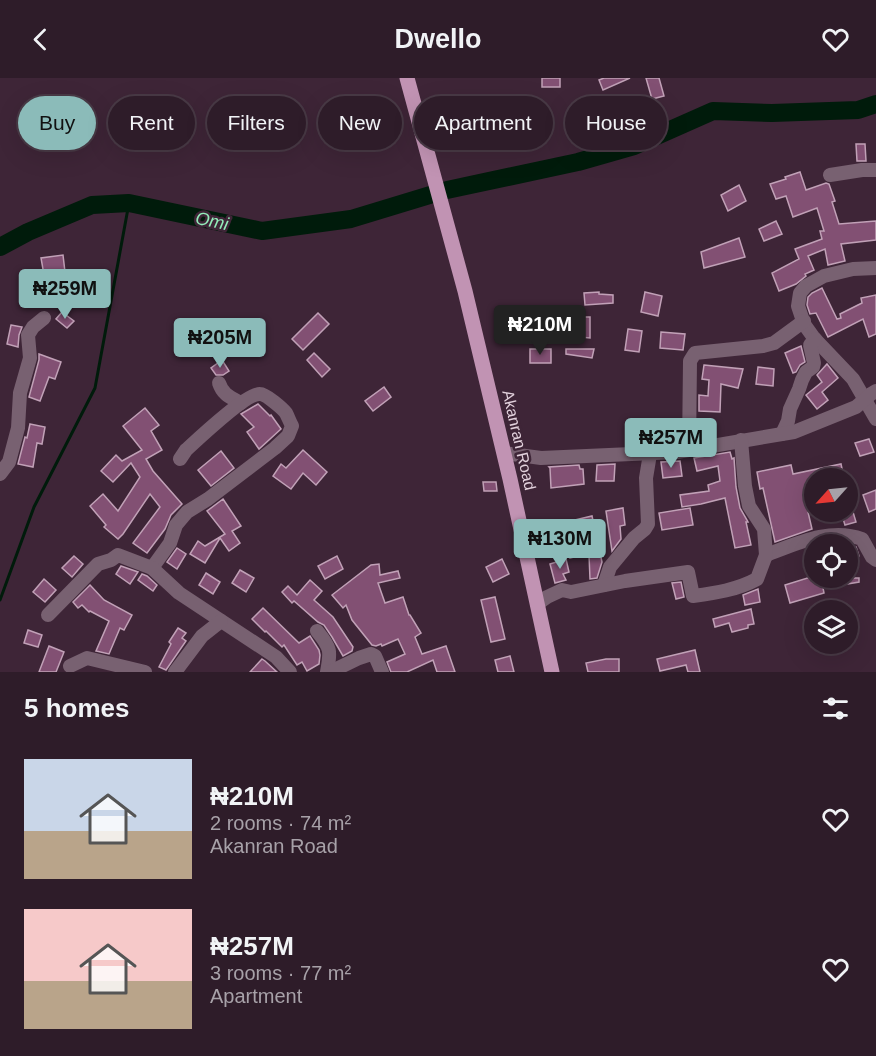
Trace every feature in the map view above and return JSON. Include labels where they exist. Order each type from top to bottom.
[{"type":"main road","name":"Akanran Road","points":[[407,78],[465,291],[504,453],[552,672]]},
{"type":"street","points":[[830,175],[876,170]]},
{"type":"street","points":[[876,268],[853,268],[824,276],[806,286],[800,293],[798,306],[804,324],[815,339],[871,395],[876,419]]},
{"type":"street","points":[[0,474],[9,462],[18,428],[20,393],[30,358],[28,335],[33,327],[44,318]]},
{"type":"street","points":[[689,450],[690,361],[695,353],[774,343],[804,321]]},
{"type":"street","points":[[782,434],[802,380],[806,372],[813,367],[810,345],[815,339]]},
{"type":"street","points":[[219,383],[228,397],[241,403]]},
{"type":"street","points":[[152,568],[170,543],[176,525],[187,512],[208,499],[288,436],[292,426],[286,413],[266,396],[259,394],[251,396],[186,450],[180,459]]},
{"type":"street","points":[[504,453],[541,458],[677,452],[794,432],[856,407],[871,395]]},
{"type":"street","points":[[537,604],[562,590],[572,592],[688,572],[693,596],[721,592],[757,579],[766,555],[764,530],[749,506],[741,440]]},
{"type":"street","points":[[604,585],[610,567],[648,524],[646,478],[650,454]]},
{"type":"street","points":[[766,555],[812,538],[853,536],[862,539],[876,560]]},
{"type":"street","points":[[48,615],[98,564],[118,555],[152,568],[180,593],[276,657],[290,672]]},
{"type":"street","points":[[175,672],[202,636],[221,621]]},
{"type":"street","points":[[318,631],[326,641],[331,654],[329,672]]},
{"type":"street","points":[[329,672],[371,654],[375,656],[382,672]]},
{"type":"street","points":[[70,666],[87,658],[145,672]]},
{"type":"building","points":[[542,78],[560,78],[560,87],[542,87]]},
{"type":"building","points":[[630,78],[603,90],[599,80]]},
{"type":"building","points":[[646,78],[659,78],[664,96],[651,96]]},
{"type":"building","points":[[856,144],[865,144],[866,161],[857,161]]},
{"type":"building","points":[[800,172],[806,190],[829,184],[839,224],[876,221],[876,240],[841,244],[845,261],[828,265],[825,249],[808,256],[814,270],[805,274],[806,276],[796,284],[779,291],[772,273],[799,259],[795,249],[822,239],[820,231],[824,231],[817,208],[793,217],[786,196],[776,199],[770,184]]},
{"type":"building","points":[[739,185],[746,201],[728,211],[721,195]]},
{"type":"building","points":[[776,221],[782,234],[764,241],[759,229]]},
{"type":"building","points":[[739,238],[745,257],[704,268],[701,252]]},
{"type":"building","points":[[63,255],[65,272],[44,275],[41,258]]},
{"type":"building","points":[[31,281],[48,291],[39,306],[22,295]]},
{"type":"building","points":[[822,288],[837,319],[841,318],[840,314],[862,303],[861,298],[876,295],[876,334],[869,337],[863,319],[828,337],[816,313],[810,314],[807,305],[808,297]]},
{"type":"building","points":[[599,292],[599,294],[613,295],[613,303],[585,305],[584,293]]},
{"type":"building","points":[[645,292],[662,296],[658,316],[641,312]]},
{"type":"building","points":[[62,312],[74,321],[67,328],[56,319]]},
{"type":"building","points":[[530,312],[567,315],[566,317],[590,317],[590,338],[516,333],[517,314],[530,315]]},
{"type":"building","points":[[318,313],[329,324],[303,350],[292,339]]},
{"type":"building","points":[[11,325],[22,327],[18,347],[7,344]]},
{"type":"building","points":[[628,329],[642,331],[639,352],[625,350]]},
{"type":"building","points":[[661,332],[685,334],[683,350],[660,348]]},
{"type":"building","points":[[801,346],[805,362],[793,373],[785,353]]},
{"type":"building","points":[[530,349],[551,349],[551,363],[530,363]]},
{"type":"building","points":[[566,349],[594,349],[592,358],[566,354]]},
{"type":"building","points":[[314,353],[330,369],[322,377],[307,360]]},
{"type":"building","points":[[39,354],[61,362],[55,379],[49,377],[40,401],[29,397]]},
{"type":"building","points":[[222,360],[229,371],[223,375],[216,375],[211,368]]},
{"type":"building","points":[[827,364],[838,378],[822,392],[828,400],[817,409],[806,395],[822,382],[817,375]]},
{"type":"building","points":[[704,365],[743,369],[738,388],[721,384],[720,412],[699,411],[699,395],[708,396],[709,380],[702,379]]},
{"type":"building","points":[[758,367],[774,369],[773,386],[756,384]]},
{"type":"building","points":[[384,387],[391,397],[373,411],[365,401]]},
{"type":"building","points":[[258,404],[271,415],[281,429],[259,449],[247,432],[254,427],[241,414]]},
{"type":"building","points":[[145,408],[159,425],[151,431],[162,450],[146,459],[153,471],[182,504],[171,515],[165,529],[147,553],[133,543],[160,507],[150,494],[118,539],[104,527],[106,525],[90,506],[103,494],[118,511],[140,477],[131,463],[113,482],[101,471],[116,455],[122,461],[142,450],[123,426]]},
{"type":"building","points":[[30,424],[45,427],[42,444],[37,443],[33,467],[18,464]]},
{"type":"building","points":[[869,439],[874,452],[860,456],[855,443]]},
{"type":"building","points":[[303,450],[327,472],[316,485],[303,473],[291,489],[273,476],[281,464],[286,468]]},
{"type":"building","points":[[221,451],[234,468],[211,486],[198,470]]},
{"type":"building","points":[[730,452],[732,459],[734,458],[740,508],[748,522],[746,522],[751,545],[735,548],[725,498],[682,507],[680,495],[709,491],[708,485],[720,481],[718,466],[697,471],[694,458]]},
{"type":"building","points":[[680,461],[682,476],[663,478],[661,462]]},
{"type":"building","points":[[615,464],[614,481],[596,481],[597,465]]},
{"type":"building","points":[[841,464],[842,468],[822,468]]},
{"type":"building","points":[[579,465],[580,469],[583,469],[584,484],[551,488],[549,467]]},
{"type":"building","points":[[791,465],[793,474],[804,472],[804,522],[810,522],[812,529],[775,542],[763,488],[760,489],[757,472]]},
{"type":"building","points":[[483,482],[496,482],[497,491],[484,491]]},
{"type":"building","points":[[876,490],[876,509],[869,512],[863,495]]},
{"type":"building","points":[[223,499],[241,526],[232,531],[240,543],[229,551],[220,538],[205,563],[190,554],[198,541],[205,546],[225,534],[207,511]]},
{"type":"building","points":[[623,508],[625,525],[620,526],[621,539],[612,551],[606,511]]},
{"type":"building","points":[[690,508],[693,525],[662,530],[659,513]]},
{"type":"building","points":[[592,516],[602,562],[597,578],[590,579],[589,555],[570,558],[562,523]]},
{"type":"building","points":[[177,548],[186,554],[177,569],[167,562]]},
{"type":"building","points":[[74,556],[83,564],[72,577],[62,568]]},
{"type":"building","points":[[337,556],[343,569],[325,579],[318,566]]},
{"type":"building","points":[[502,559],[509,574],[493,582],[486,567]]},
{"type":"building","points":[[566,559],[569,572],[563,574],[566,580],[555,583],[550,564]]},
{"type":"building","points":[[379,564],[380,575],[398,571],[400,578],[378,583],[385,603],[403,597],[409,615],[421,633],[415,637],[422,654],[446,646],[455,672],[437,672],[433,660],[407,672],[391,672],[387,662],[405,654],[398,639],[382,646],[381,644],[372,645],[352,620],[346,605],[343,608],[332,595],[371,565]]},
{"type":"building","points":[[121,566],[138,572],[130,584],[116,574]]},
{"type":"building","points":[[240,570],[254,578],[246,592],[232,583]]},
{"type":"building","points":[[206,573],[220,582],[213,594],[199,585]]},
{"type":"building","points":[[142,574],[157,585],[153,591],[138,580]]},
{"type":"building","points":[[44,579],[56,590],[45,602],[33,592]]},
{"type":"building","points":[[804,579],[804,588],[823,588],[824,593],[790,603],[785,585]]},
{"type":"building","points":[[310,580],[322,591],[314,600],[333,617],[353,647],[352,651],[343,656],[324,625],[294,601],[292,603],[282,592],[288,586],[297,595]]},
{"type":"building","points":[[681,582],[684,597],[676,599],[672,583]]},
{"type":"building","points":[[90,585],[104,600],[132,615],[124,630],[120,628],[109,654],[96,651],[109,621],[89,612],[82,605],[78,608],[73,602]]},
{"type":"building","points":[[758,589],[760,602],[745,605],[743,595]]},
{"type":"building","points":[[495,597],[505,639],[491,642],[481,600]]},
{"type":"building","points":[[263,608],[299,643],[310,636],[319,650],[319,664],[307,671],[302,662],[297,665],[284,645],[282,647],[252,619]]},
{"type":"building","points":[[751,609],[754,624],[748,625],[748,628],[732,632],[729,623],[715,627],[713,619]]},
{"type":"building","points":[[178,628],[186,633],[182,638],[186,641],[166,670],[159,667],[171,644],[169,642]]},
{"type":"building","points":[[28,630],[42,635],[38,647],[24,643]]},
{"type":"building","points":[[49,646],[64,652],[56,672],[39,672]]},
{"type":"building","points":[[695,650],[700,672],[688,672],[686,665],[660,671],[657,659]]},
{"type":"building","points":[[510,656],[514,672],[498,672],[495,660]]},
{"type":"building","points":[[262,659],[265,661],[277,672],[250,672]]},
{"type":"building","points":[[619,659],[619,672],[588,672],[586,663]]},
{"type":"waterway","name":"Omi","points":[[447,190],[578,162],[634,146],[713,111],[772,113],[858,110],[876,104]]},
{"type":"waterway","name":"Omi","points":[[0,247],[28,232],[92,205],[129,203],[262,231],[351,219],[430,195]]},
{"type":"waterway","points":[[0,600],[34,507],[95,388],[129,203]]}]
